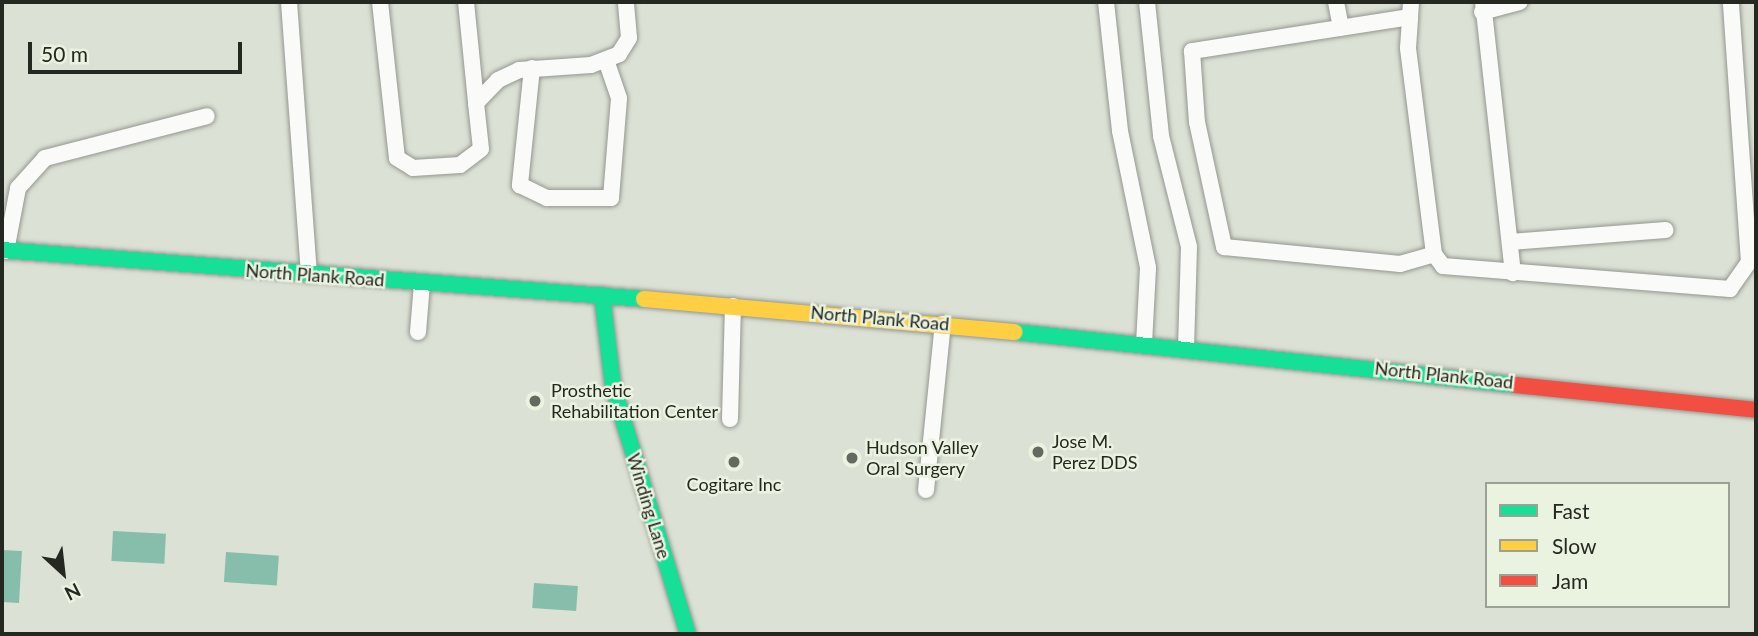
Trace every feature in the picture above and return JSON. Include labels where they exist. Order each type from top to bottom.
[{"type":"main road","name":"North Plank Road","points":[[4,251],[602,295],[943,324],[1186,347],[1756,410]]},
{"type":"main road","name":"Winding Lane","points":[[602,295],[613,386],[688,634]]},
{"type":"lane","points":[[289,2],[309,274]]},
{"type":"lane","points":[[380,2],[397,158],[413,168],[460,165],[481,149],[466,2]]},
{"type":"lane","points":[[476,103],[498,80],[532,68],[606,60],[619,54],[629,38],[626,2]]},
{"type":"lane","points":[[1106,2],[1120,131],[1148,268],[1143,344]]},
{"type":"lane","points":[[1147,2],[1161,136],[1189,247],[1186,347]]},
{"type":"lane","points":[[1336,2],[1341,28]]},
{"type":"lane","points":[[1514,273],[1482,7],[1520,2]]},
{"type":"lane","points":[[1434,254],[1400,264],[1224,247],[1196,122],[1192,51],[1341,28],[1410,9],[1408,48],[1434,254],[1443,266],[1712,292],[1730,289],[1744,276],[1749,262],[1731,2]]},
{"type":"lane","points":[[532,68],[520,185],[547,198],[611,198],[619,98],[606,60]]},
{"type":"lane","points":[[4,251],[18,188],[45,158],[207,116]]},
{"type":"lane","points":[[1510,242],[1666,230]]},
{"type":"lane","points":[[418,332],[422,283]]},
{"type":"lane","points":[[730,419],[733,306]]},
{"type":"lane","points":[[926,490],[943,324]]},
{"type":"shaded area","points":[[113,531],[166,534],[164,564],[111,561]]},
{"type":"shaded area","points":[[2,550],[22,551],[19,603],[2,602]]},
{"type":"shaded area","points":[[226,552],[279,556],[277,586],[224,582]]},
{"type":"shaded area","points":[[534,583],[578,586],[576,611],[532,608]]},
{"type":"traffic: fast","points":[[2,250],[644,299]]},
{"type":"traffic: fast","points":[[602,295],[613,386],[688,634]]},
{"type":"traffic: fast","points":[[1015,332],[1516,385]]},
{"type":"traffic: slow","points":[[644,299],[1015,332]]},
{"type":"traffic: jam","points":[[1516,385],[1756,410]]},
{"type":"place","name":"Prosthetic Rehabilitation Center","points":[[535,401]]},
{"type":"place","name":"Jose M. Perez DDS","points":[[1038,452]]},
{"type":"place","name":"Hudson Valley Oral Surgery","points":[[852,458]]},
{"type":"place","name":"Cogitare Inc","points":[[734,462]]}]
